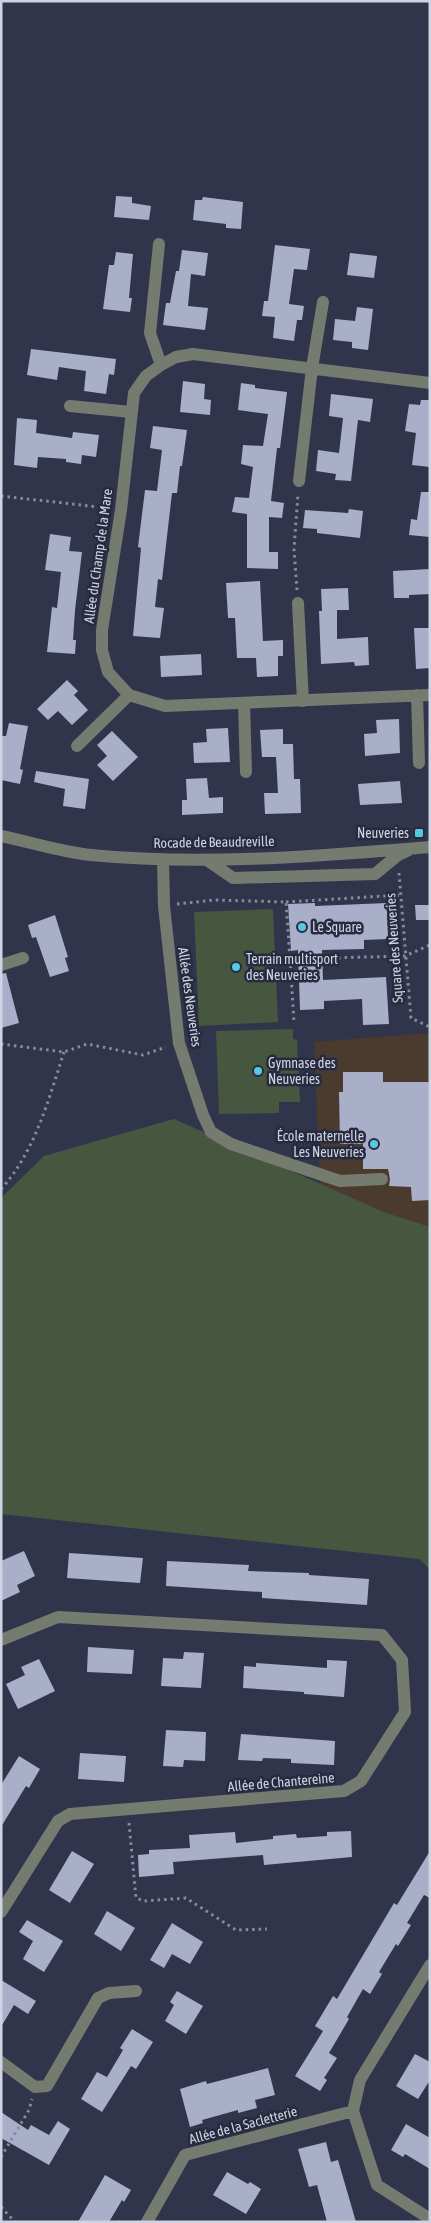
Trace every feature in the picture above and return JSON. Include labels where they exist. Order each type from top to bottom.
[{"type":"street","points":[[159,244],[150,333],[161,365]]},
{"type":"street","points":[[299,482],[312,368],[323,302]]},
{"type":"street","name":"Allée du Champ de la Mare","points":[[129,695],[108,672],[102,650],[102,630],[121,510],[134,393],[146,376],[176,357],[193,354],[430,382]]},
{"type":"street","points":[[70,406],[131,412]]},
{"type":"street","points":[[298,603],[303,701]]},
{"type":"street","points":[[77,746],[129,695],[166,706],[423,695],[419,763]]},
{"type":"street","points":[[244,704],[246,772]]},
{"type":"street","name":"Rocade de Beaudreville","points":[[1,836],[88,855],[163,860],[207,860],[430,847]]},
{"type":"street","points":[[207,860],[233,878],[375,874],[398,855],[412,848]]},
{"type":"street","name":"Allée des Neuveries","points":[[163,860],[164,906],[179,1043],[211,1132],[231,1144],[340,1181],[382,1179]]},
{"type":"street","points":[[1,965],[23,958]]},
{"type":"street","name":"Allée de Chantereine","points":[[1,1640],[58,1617],[382,1635],[402,1660],[405,1712],[361,1781],[344,1791],[70,1814],[58,1821],[1,1912]]},
{"type":"street","points":[[430,1965],[360,2080],[353,2111],[377,2185],[430,2219]]},
{"type":"street","points":[[1,2062],[35,2086],[47,2086],[98,1998],[109,1993],[136,1991]]},
{"type":"street","name":"Allée de la Sacletterie","points":[[147,2222],[185,2155],[353,2111]]},
{"type":"path","points":[[298,603],[294,549],[299,482]]},
{"type":"path","points":[[1,496],[121,510]]},
{"type":"path","name":"Square des Neuveries","points":[[398,855],[411,1018],[430,1027]]},
{"type":"path","points":[[164,906],[215,900],[286,902],[402,895]]},
{"type":"path","points":[[286,902],[294,1022]]},
{"type":"path","points":[[290,959],[405,956],[430,945]]},
{"type":"path","points":[[1,1044],[64,1052],[87,1044],[143,1056],[179,1043]]},
{"type":"path","points":[[1,1189],[20,1164],[33,1139],[64,1052]]},
{"type":"path","points":[[128,1810],[136,1898],[144,1901],[186,1898],[236,1930],[267,1929]]},
{"type":"path","points":[[1,2157],[29,2110],[35,2086]]},
{"type":"path","points":[[1,2207],[15,2222]]},
{"type":"shaded area","points":[[429,1033],[430,1227],[384,1212],[320,1184],[314,1042]]},
{"type":"green space","name":"Terrain multisport des Neuveries","points":[[273,909],[278,1022],[199,1026],[194,912]]},
{"type":"green space","name":"Gymnase des Neuveries","points":[[293,1029],[293,1039],[297,1040],[300,1102],[279,1102],[279,1113],[219,1114],[216,1031]]},
{"type":"green space","points":[[174,1119],[384,1212],[430,1227],[430,1569],[419,1559],[1,1514],[1,1198],[44,1156]]},
{"type":"building","points":[[116,196],[132,197],[132,203],[151,206],[149,220],[114,217]]},
{"type":"building","points":[[203,197],[243,202],[241,229],[226,228],[226,224],[193,220],[195,200],[202,200]]},
{"type":"building","points":[[275,245],[310,249],[307,270],[294,269],[289,304],[304,306],[302,320],[297,320],[294,341],[273,338],[275,317],[262,316],[264,301],[268,301]]},
{"type":"building","points":[[182,250],[208,253],[205,276],[191,274],[188,306],[208,308],[205,330],[163,325],[166,303],[170,303],[176,271],[179,271]]},
{"type":"building","points":[[116,252],[133,254],[129,298],[132,298],[130,312],[103,309],[109,265],[114,265]]},
{"type":"building","points":[[350,253],[377,256],[374,278],[347,275]]},
{"type":"building","points":[[357,307],[373,309],[368,350],[352,348],[352,342],[333,340],[335,319],[355,321]]},
{"type":"building","points":[[31,349],[116,359],[114,375],[109,374],[106,394],[84,391],[86,371],[59,367],[57,380],[27,375]]},
{"type":"building","points":[[183,381],[205,384],[204,399],[211,400],[210,415],[180,412]]},
{"type":"building","points":[[241,383],[255,385],[255,388],[287,392],[280,448],[277,448],[271,501],[284,503],[282,518],[269,517],[269,552],[278,552],[278,569],[247,568],[247,514],[232,512],[235,497],[249,498],[253,467],[241,464],[243,445],[263,446],[268,414],[238,410]]},
{"type":"building","points":[[331,394],[373,399],[370,422],[358,420],[351,481],[335,480],[336,474],[316,471],[318,450],[339,453],[343,418],[329,416]]},
{"type":"building","points":[[421,400],[430,400],[430,467],[412,465],[416,433],[405,431],[409,404],[420,405]]},
{"type":"building","points":[[17,418],[37,420],[36,433],[72,438],[73,432],[99,435],[96,457],[82,455],[81,464],[66,462],[66,459],[38,457],[37,468],[14,465]]},
{"type":"building","points":[[153,426],[187,430],[177,493],[172,493],[162,580],[158,579],[155,607],[164,608],[160,638],[133,636],[141,548],[138,547],[145,490],[157,491],[162,450],[150,448]]},
{"type":"building","points":[[421,492],[430,492],[430,537],[409,535],[411,519],[417,520]]},
{"type":"building","points":[[349,509],[363,511],[360,538],[317,533],[317,529],[303,528],[305,510],[348,513]]},
{"type":"building","points":[[50,534],[71,537],[69,551],[82,552],[75,610],[73,640],[76,640],[75,654],[47,652],[52,607],[57,608],[61,572],[45,570]]},
{"type":"building","points":[[430,569],[430,594],[409,595],[409,598],[394,598],[393,571]]},
{"type":"building","points":[[260,581],[263,641],[283,640],[283,656],[278,656],[278,676],[257,677],[256,658],[237,658],[235,618],[228,618],[226,583]]},
{"type":"building","points":[[348,588],[349,610],[337,610],[337,639],[368,637],[369,665],[355,666],[354,662],[321,664],[319,611],[322,611],[321,589]]},
{"type":"building","points":[[414,628],[429,628],[430,668],[416,669]]},
{"type":"building","points":[[201,654],[202,675],[161,677],[160,656]]},
{"type":"building","points":[[67,680],[78,691],[74,695],[88,710],[72,725],[58,711],[48,720],[37,709]]},
{"type":"building","points":[[399,719],[400,753],[365,756],[364,734],[377,733],[376,720]]},
{"type":"building","points":[[9,723],[28,726],[20,769],[23,770],[20,784],[1,780],[1,736],[6,736]]},
{"type":"building","points":[[228,728],[230,762],[194,763],[193,743],[207,742],[206,729]]},
{"type":"building","points":[[283,729],[283,744],[293,744],[294,779],[300,779],[301,813],[265,814],[264,793],[278,793],[276,757],[262,757],[260,730]]},
{"type":"building","points":[[112,731],[138,757],[113,781],[97,765],[107,756],[97,745]]},
{"type":"building","points":[[36,771],[89,779],[85,809],[63,806],[65,789],[34,782]]},
{"type":"building","points":[[207,778],[209,798],[223,797],[223,813],[182,815],[182,800],[187,800],[186,779]]},
{"type":"building","points":[[400,781],[402,803],[360,805],[358,784]]},
{"type":"building","points":[[315,903],[315,906],[387,903],[388,939],[364,940],[364,949],[322,950],[323,980],[386,977],[389,1024],[363,1025],[362,999],[324,1001],[324,1009],[300,1010],[298,950],[291,951],[288,904]]},
{"type":"building","points":[[415,905],[430,905],[430,920],[416,920]]},
{"type":"building","points":[[55,915],[68,957],[65,958],[69,971],[50,977],[36,937],[32,938],[28,925]]},
{"type":"building","points":[[6,973],[19,1023],[1,1028],[1,974]]},
{"type":"building","points":[[343,1072],[383,1072],[383,1082],[430,1082],[430,1200],[412,1201],[411,1187],[389,1186],[388,1169],[363,1169],[363,1144],[340,1144],[339,1092],[343,1092]]},
{"type":"building","points":[[24,1551],[35,1576],[17,1585],[20,1592],[1,1601],[1,1561]]},
{"type":"building","points":[[69,1553],[143,1558],[140,1583],[67,1578]]},
{"type":"building","points":[[167,1561],[249,1565],[248,1571],[309,1573],[309,1575],[369,1579],[367,1605],[262,1598],[262,1592],[166,1586]]},
{"type":"building","points":[[88,1647],[134,1650],[132,1674],[87,1672]]},
{"type":"building","points":[[184,1652],[204,1653],[201,1688],[161,1686],[163,1658],[183,1659]]},
{"type":"building","points":[[39,1659],[55,1691],[18,1709],[6,1684],[25,1675],[21,1667]]},
{"type":"building","points":[[327,1660],[347,1661],[344,1697],[243,1688],[244,1666],[256,1667],[256,1663],[327,1668]]},
{"type":"building","points":[[166,1730],[206,1732],[205,1761],[184,1760],[183,1767],[163,1766]]},
{"type":"building","points":[[241,1734],[335,1741],[334,1765],[291,1763],[291,1759],[263,1758],[262,1761],[238,1760]]},
{"type":"building","points":[[80,1753],[126,1756],[124,1782],[78,1779]]},
{"type":"building","points":[[19,1756],[40,1769],[29,1788],[26,1786],[1,1827],[1,1785]]},
{"type":"building","points":[[351,1831],[352,1857],[264,1865],[263,1855],[173,1862],[174,1874],[139,1877],[138,1855],[149,1854],[149,1850],[190,1848],[189,1835],[235,1832],[236,1843],[273,1839],[273,1836],[296,1834],[297,1838],[327,1836],[327,1832]]},
{"type":"building","points":[[72,1851],[94,1864],[70,1903],[49,1890]]},
{"type":"building","points":[[430,1851],[430,1898],[424,1895],[407,1923],[411,1925],[398,1946],[396,1944],[379,1972],[382,1974],[370,1994],[363,1989],[347,2017],[349,2019],[329,2053],[337,2058],[324,2078],[327,2080],[320,2091],[295,2076],[323,2031],[315,2026],[333,1996],[337,1999],[394,1903],[397,1905]]},
{"type":"building","points":[[107,1911],[135,1928],[121,1951],[94,1934]]},
{"type":"building","points":[[27,1920],[63,1941],[44,1972],[23,1959],[33,1941],[19,1932]]},
{"type":"building","points":[[172,1923],[203,1942],[190,1964],[172,1954],[164,1968],[150,1960]]},
{"type":"building","points":[[1,1980],[36,2001],[28,2014],[14,2005],[1,2027]]},
{"type":"building","points":[[177,1991],[203,2006],[186,2034],[165,2021],[174,2005],[170,2002]]},
{"type":"building","points":[[132,2029],[153,2042],[136,2069],[131,2066],[102,2112],[81,2099],[97,2072],[107,2077],[123,2050],[120,2048]]},
{"type":"building","points":[[415,2054],[430,2062],[430,2080],[418,2099],[396,2086]]},
{"type":"building","points":[[268,2068],[275,2095],[255,2100],[257,2108],[238,2113],[238,2110],[202,2120],[203,2123],[190,2127],[180,2089],[206,2081],[207,2084]]},
{"type":"building","points":[[1,2112],[28,2130],[31,2125],[49,2135],[58,2121],[70,2129],[49,2165],[1,2138]]},
{"type":"building","points":[[406,2124],[430,2138],[430,2169],[405,2154],[403,2157],[391,2150]]},
{"type":"building","points":[[326,2142],[331,2162],[338,2160],[356,2222],[327,2222],[317,2185],[309,2187],[298,2149]]},
{"type":"building","points":[[227,2172],[261,2189],[246,2214],[213,2195]]},
{"type":"building","points":[[105,2175],[131,2190],[124,2202],[122,2200],[109,2222],[78,2222]]},
{"type":"place","name":"Neuveries","points":[[419,833]]},
{"type":"place","name":"Le Square","points":[[302,927]]},
{"type":"place","name":"Terrain multisport des Neuveries","points":[[236,967]]},
{"type":"place","name":"Gymnase des Neuveries","points":[[258,1071]]},
{"type":"place","name":"École maternelle Les Neuveries","points":[[374,1144]]}]
